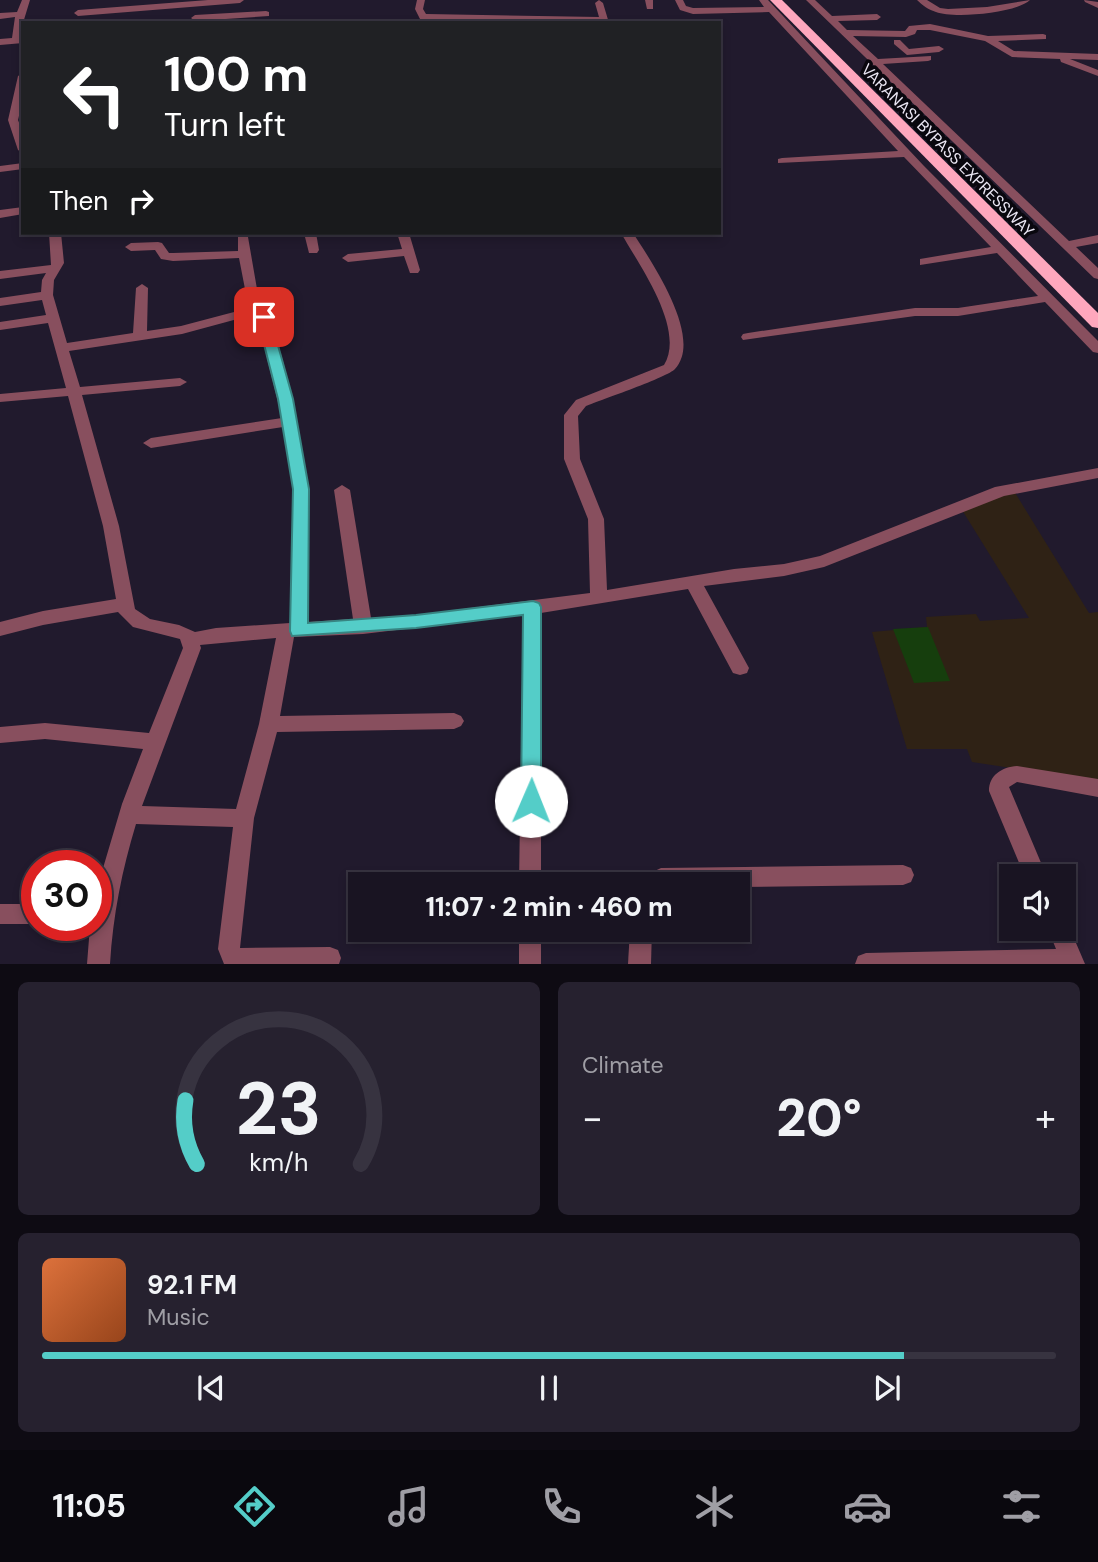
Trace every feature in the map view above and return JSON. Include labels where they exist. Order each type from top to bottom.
[{"type":"highway","name":"VARANASI BYPASS EXPRESSWAY","points":[[793,0],[1098,304]]},
{"type":"highway","name":"VARANASI BYPASS EXPRESSWAY","points":[[774,5],[1098,323]]},
{"type":"street","points":[[0,42],[20,40],[20,14],[26,0]]},
{"type":"street","points":[[80,0],[77,18],[240,0]]},
{"type":"street","points":[[421,0],[418,4],[425,20],[605,21],[599,3]]},
{"type":"street","points":[[679,0],[683,8],[693,12],[774,5]]},
{"type":"street","points":[[764,0],[774,5],[907,154],[1098,349]]},
{"type":"street","points":[[810,0],[878,62],[1098,275]]},
{"type":"street","points":[[920,0],[935,9],[948,11],[1015,7],[1026,0]]},
{"type":"street","points":[[1088,0],[1098,5]]},
{"type":"street","points":[[0,16],[20,14]]},
{"type":"street","points":[[195,18],[266,14]]},
{"type":"street","points":[[831,19],[877,17]]},
{"type":"street","points":[[846,33],[906,34],[912,32],[912,28],[926,26],[988,39],[1043,37]]},
{"type":"street","points":[[988,39],[1012,54],[1058,58],[1098,73]]},
{"type":"street","points":[[860,45],[922,40]]},
{"type":"street","points":[[897,42],[910,52],[939,49]]},
{"type":"street","points":[[1040,56],[1098,57]]},
{"type":"street","points":[[878,62],[928,58]]},
{"type":"street","points":[[21,84],[14,109],[15,130],[21,145]]},
{"type":"street","points":[[0,110],[14,109]]},
{"type":"street","points":[[0,131],[15,130]]},
{"type":"street","points":[[782,161],[907,154]]},
{"type":"street","points":[[0,169],[21,166]]},
{"type":"street","points":[[0,214],[21,210]]},
{"type":"street","points":[[55,235],[56,268],[48,280],[47,295],[111,526],[125,604],[132,620],[141,625],[178,631],[190,640],[191,648],[129,815],[112,875]]},
{"type":"street","points":[[244,235],[242,237],[251,289],[273,350],[301,489],[293,631],[244,818],[228,939],[232,956],[239,959],[330,958]]},
{"type":"street","points":[[310,235],[313,250]]},
{"type":"street","points":[[403,235],[414,270]]},
{"type":"street","points":[[599,598],[596,519],[572,459],[571,415],[581,403],[669,368],[678,358],[679,344],[670,315],[628,235]]},
{"type":"street","points":[[1067,245],[1098,239]]},
{"type":"street","points":[[131,247],[158,246],[165,256],[173,257],[245,254]]},
{"type":"street","points":[[924,262],[1000,249]]},
{"type":"street","points":[[348,258],[408,251]]},
{"type":"street","points":[[0,275],[56,268]]},
{"type":"street","points":[[140,335],[142,288]]},
{"type":"street","points":[[0,302],[47,295]]},
{"type":"street","points":[[748,337],[915,312],[958,312],[1048,298]]},
{"type":"street","points":[[63,348],[189,328],[260,309]]},
{"type":"street","points":[[0,326],[54,317]]},
{"type":"street","points":[[0,398],[180,382]]},
{"type":"street","points":[[151,443],[289,421]]},
{"type":"street","points":[[190,640],[216,635],[363,626],[533,607],[810,565],[1001,491],[1098,473]]},
{"type":"street","points":[[342,490],[363,626]]},
{"type":"street","points":[[694,582],[740,668]]},
{"type":"street","points":[[0,629],[53,616],[125,604]]},
{"type":"street","points":[[530,872],[533,607]]},
{"type":"street","points":[[269,724],[454,721]]},
{"type":"street","points":[[0,735],[45,731],[157,742]]},
{"type":"street","points":[[1030,864],[999,791],[999,784],[1009,775],[1017,774],[1098,788]]},
{"type":"street","points":[[129,815],[244,818]]},
{"type":"street","points":[[750,877],[903,875]]},
{"type":"street","points":[[0,914],[21,914]]},
{"type":"street","points":[[98,964],[99,941]]},
{"type":"street","points":[[866,964],[1073,962],[1064,941]]},
{"type":"street","points":[[530,942],[530,964]]},
{"type":"street","points":[[639,964],[640,942]]},
{"type":"shaded area","points":[[1014,491],[1089,613],[1098,612],[1098,781],[972,762],[967,749],[907,749],[872,632],[927,627],[926,617],[976,614],[980,621],[1029,618],[962,510]]},
{"type":"green space","points":[[928,627],[950,681],[914,683],[893,629]]},
{"type":"route","points":[[264,317],[286,399],[301,489],[299,631],[416,622],[533,607],[531,801]]}]
